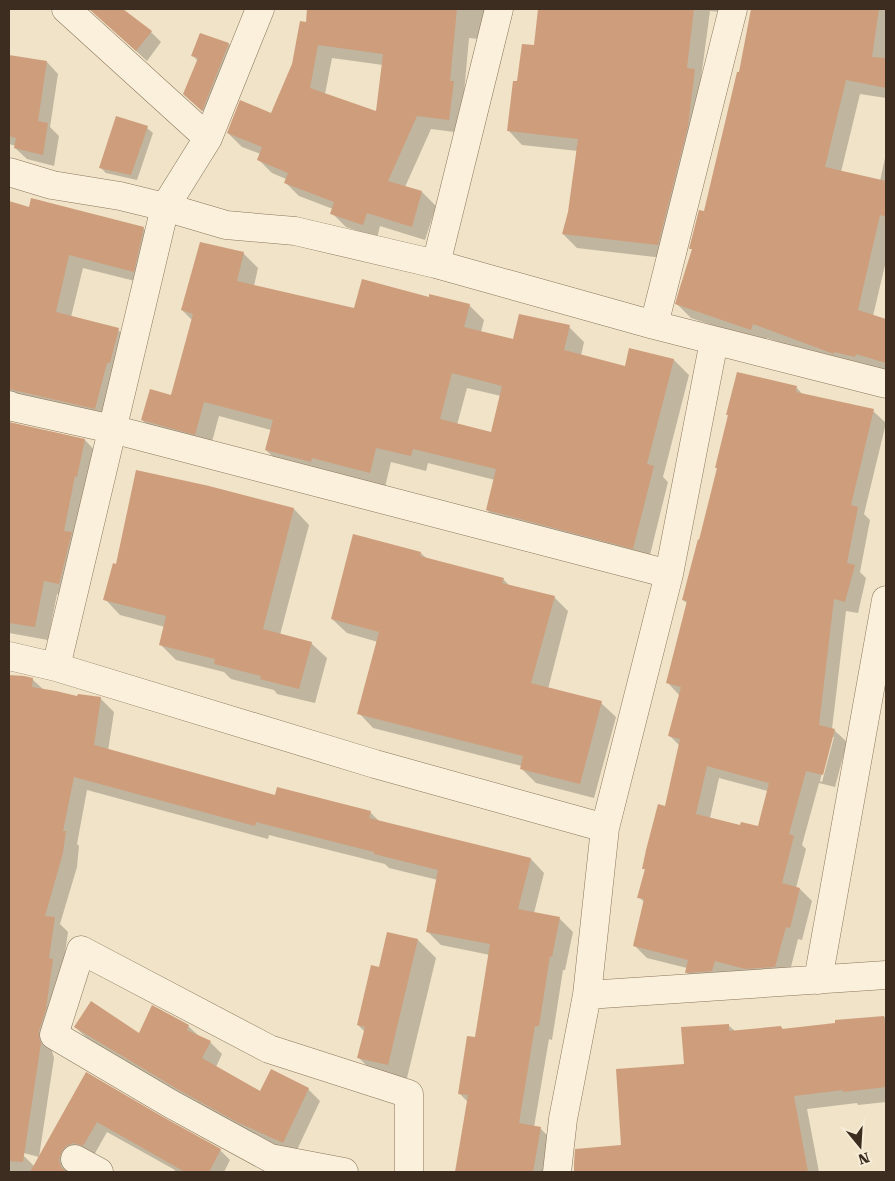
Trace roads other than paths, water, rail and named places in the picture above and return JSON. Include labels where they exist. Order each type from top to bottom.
[{"type":"street","points":[[66,9],[208,138]]},
{"type":"street","points":[[56,667],[165,207],[208,138],[260,9]]},
{"type":"street","points":[[436,264],[499,9]]},
{"type":"street","points":[[654,326],[733,9]]},
{"type":"street","points":[[9,172],[52,185],[120,196],[226,225],[295,231],[436,264],[654,326],[886,384]]},
{"type":"street","points":[[557,1172],[563,1119],[587,995],[605,828],[669,574],[714,341]]},
{"type":"street","points":[[9,405],[112,429],[669,574]]},
{"type":"street","points":[[818,980],[886,600]]},
{"type":"street","points":[[9,656],[56,667],[375,764],[605,828]]},
{"type":"street","points":[[344,1172],[270,1158],[171,1104],[54,1035],[82,950],[269,1049],[409,1094],[409,1172]]},
{"type":"street","points":[[587,995],[886,975]]},
{"type":"street","points":[[75,1160],[99,1172]]}]
